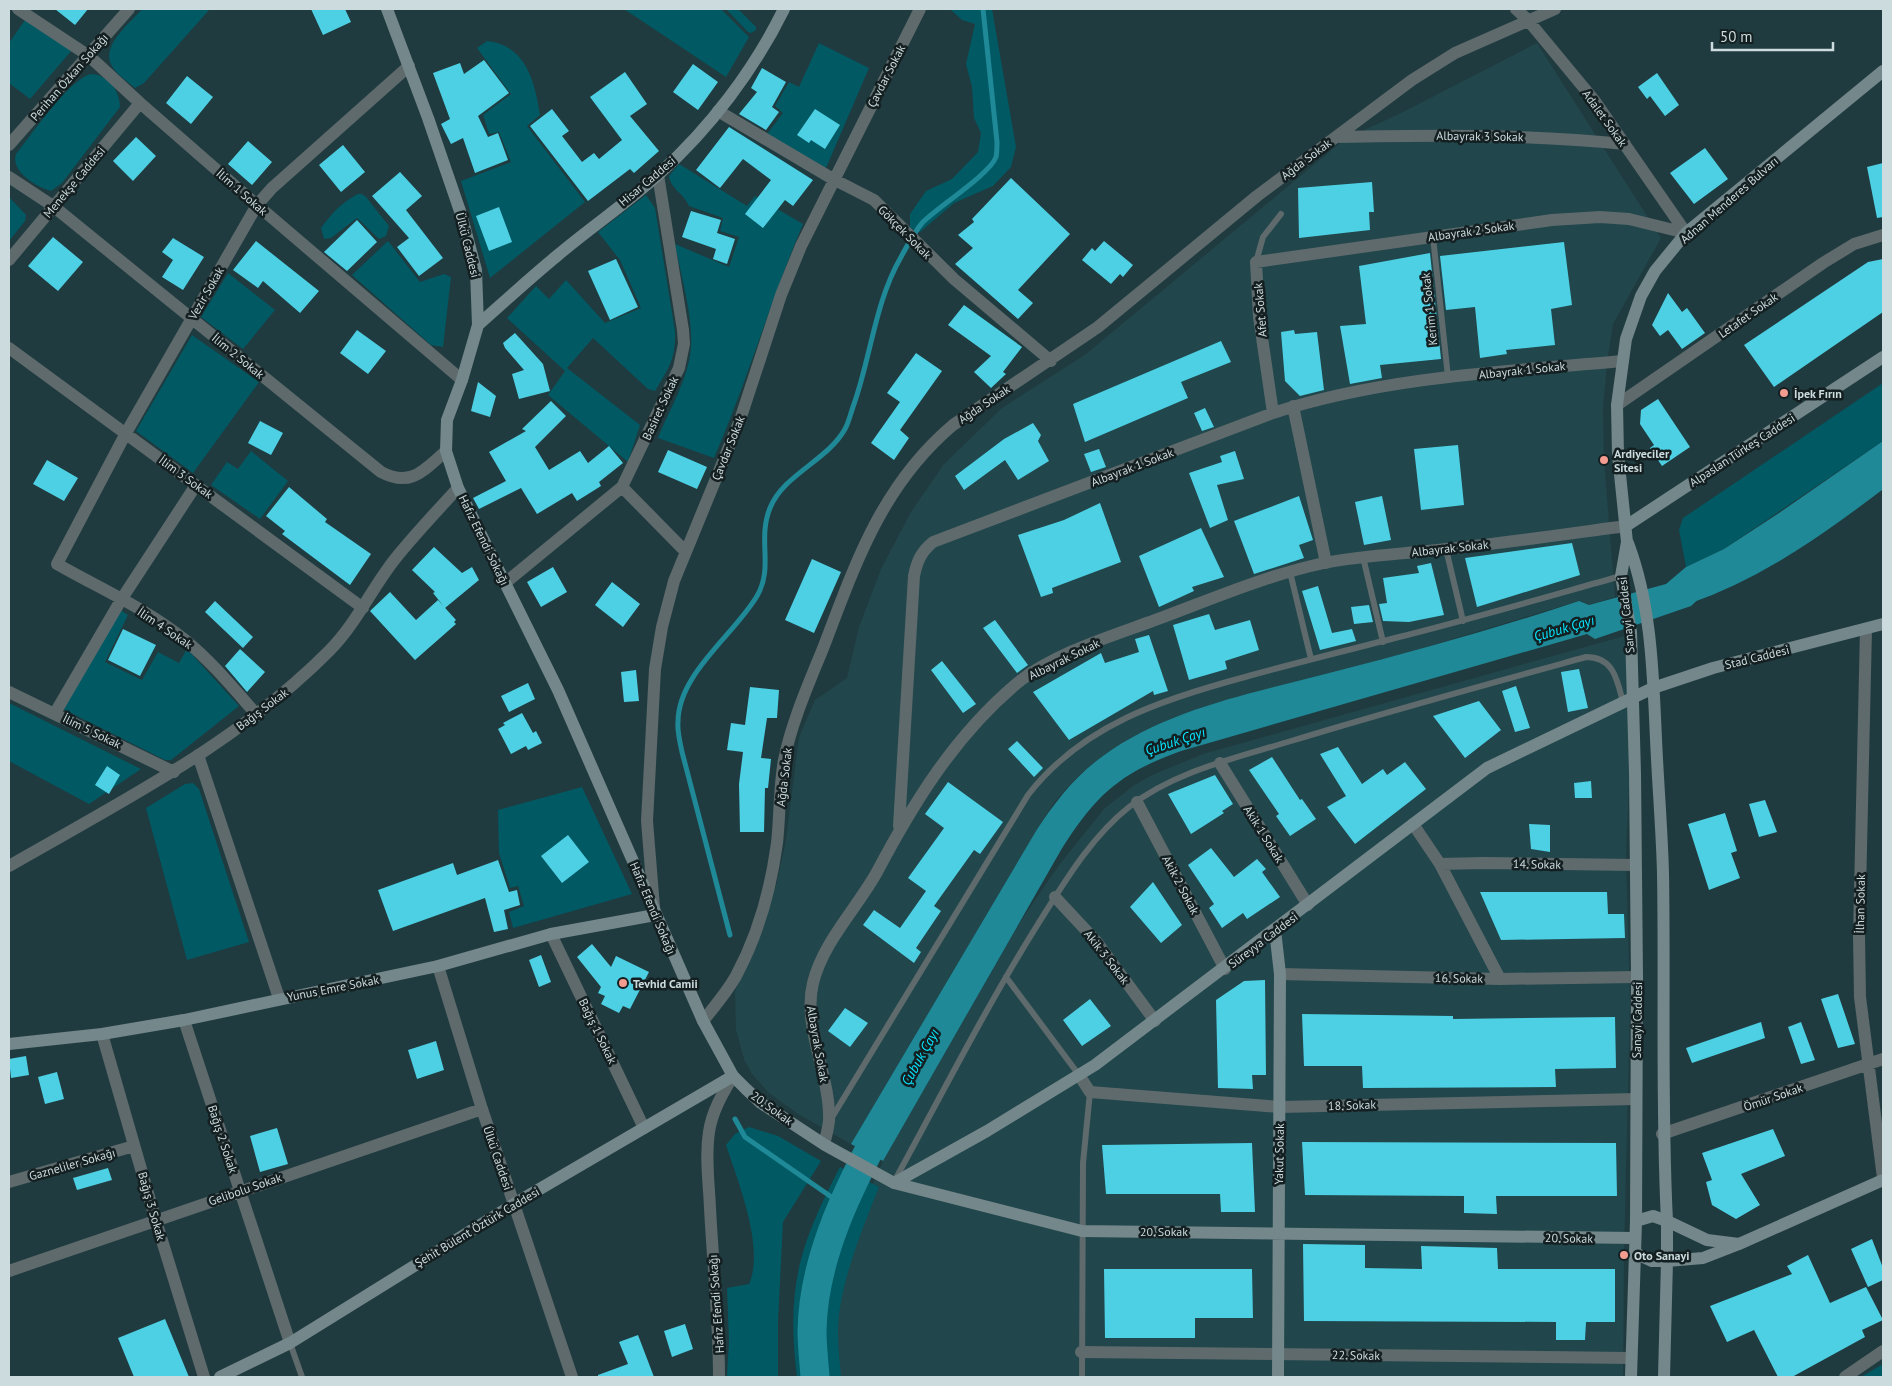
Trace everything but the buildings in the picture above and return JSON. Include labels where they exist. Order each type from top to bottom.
[{"type":"street","name":"İlim 1 Sokak","points":[[18,9],[89,56],[257,205],[462,380]]},
{"type":"street","name":"Perihan Özkan Sokağı","points":[[9,145],[129,9]]},
{"type":"street","name":"Ülkü Caddesi","points":[[387,9],[409,66],[470,244],[478,291],[478,325],[462,380],[447,420],[446,451],[458,488]]},
{"type":"street","name":"Hisar Caddesi","points":[[478,325],[557,256],[658,175],[718,112],[756,59],[784,9]]},
{"type":"street","name":"Çavdar Sokak","points":[[655,915],[647,821],[655,669],[667,606],[686,552],[740,420],[781,295],[801,246],[920,9]]},
{"type":"street","name":"Adalet Sokak","points":[[1516,9],[1527,19],[1594,100],[1686,233]]},
{"type":"street","name":"Ağda Sokak","points":[[703,1021],[736,976],[760,918],[771,879],[783,762],[788,744],[858,558],[877,518],[894,490],[932,443],[978,407],[1050,361],[1098,327],[1257,196],[1412,80],[1455,53],[1527,19],[1555,9]]},
{"type":"street","name":"Vezir Sokak","points":[[56,564],[126,433],[257,205],[272,188],[409,66]]},
{"type":"street","name":"Adnan Menderes Bulvarı","points":[[1627,542],[1618,455],[1617,405],[1631,321],[1641,296],[1655,271],[1686,233],[1883,71]]},
{"type":"street","name":"Menekşe Caddesi","points":[[9,260],[140,103]]},
{"type":"street","name":"Gökçek Sokak","points":[[718,112],[833,179],[874,200],[890,214],[922,250],[1050,361]]},
{"type":"street","name":"Albayrak 3 Sokak","points":[[1336,137],[1475,134],[1558,137],[1625,144]]},
{"type":"street","name":"Basiret Sokak","points":[[505,583],[622,487],[678,368],[684,344],[658,175]]},
{"type":"street","name":"İlim 2 Sokak","points":[[9,177],[53,206],[381,472],[393,478],[406,479],[419,474],[446,451]]},
{"type":"street","name":"Albayrak 2 Sokak","points":[[1256,262],[1552,220],[1600,217],[1629,219],[1686,233]]},
{"type":"street","name":"Letafet Sokak","points":[[1617,405],[1823,263],[1854,244],[1883,235]]},
{"type":"street","name":"Afet Sokak","points":[[1256,262],[1260,317],[1273,413]]},
{"type":"street","name":"İlim 3 Sokak","points":[[9,348],[363,608]]},
{"type":"street","name":"Alpaslan Türkeş Caddesi","points":[[1626,526],[1883,358]]},
{"type":"street","name":"Albayrak 1 Sokak","points":[[899,829],[912,598],[918,560],[924,549],[949,534],[1273,413],[1328,396],[1448,378],[1623,361]]},
{"type":"street","points":[[1293,406],[1326,563]]},
{"type":"street","points":[[55,713],[121,600],[196,485]]},
{"type":"street","points":[[622,487],[686,552]]},
{"type":"street","name":"Hafız Efendi Sokağı","points":[[458,488],[558,690],[703,1021],[734,1076],[715,1110],[709,1131],[708,1154],[720,1377]]},
{"type":"street","name":"Bağış Sokak","points":[[9,866],[174,772],[257,715],[291,687],[331,650],[363,608],[394,559],[458,488]]},
{"type":"street","name":"Albayrak Sokak","points":[[825,1145],[829,1122],[827,1096],[812,1013],[812,984],[827,950],[875,875],[899,829],[929,781],[964,735],[1017,683],[1074,652],[1129,630],[1290,572],[1363,556],[1446,549],[1626,526]]},
{"type":"street","name":"Sanayi Caddesi","points":[[1627,542],[1639,572],[1650,625],[1662,872],[1662,1134],[1667,1221],[1664,1377]]},
{"type":"street","name":"Sanayi Caddesi","points":[[1627,542],[1621,576],[1631,632],[1627,699],[1635,772],[1637,977],[1636,1221],[1631,1377]]},
{"type":"street","name":"İlim 4 Sokak","points":[[56,564],[121,600],[184,639],[212,665],[257,715]]},
{"type":"street","name":"Stad Caddesi","points":[[1627,699],[1653,688],[1713,668],[1883,624]]},
{"type":"street","name":"İlhan Sokak","points":[[1866,629],[1859,936],[1860,996],[1883,1179]]},
{"type":"street","name":"İlim 5 Sokak","points":[[9,692],[174,772]]},
{"type":"street","name":"Süreyya Caddesi","points":[[893,1183],[987,1131],[1079,1075],[1225,969],[1488,768],[1555,737],[1627,699]]},
{"type":"street","points":[[198,755],[279,998]]},
{"type":"street","name":"Akik 1 Sokak","points":[[1220,763],[1308,905]]},
{"type":"street","name":"Akik 2 Sokak","points":[[1137,802],[1225,969]]},
{"type":"street","points":[[1413,824],[1440,864],[1500,979]]},
{"type":"street","name":"14. Sokak","points":[[1440,864],[1635,865]]},
{"type":"street","name":"Akik 3 Sokak","points":[[1055,897],[1096,941],[1155,1021]]},
{"type":"street","name":"Yunus Emre Sokak","points":[[9,1044],[102,1034],[184,1020],[279,998],[438,966],[551,934],[655,915]]},
{"type":"street","name":"Yakut Sokak","points":[[1275,930],[1280,974],[1280,1107],[1277,1232],[1278,1377]]},
{"type":"street","name":"Bağış 1 Sokak","points":[[551,934],[644,1128]]},
{"type":"street","name":"Ülkü Caddesi","points":[[438,966],[482,1109],[572,1377]]},
{"type":"street","name":"16. Sokak","points":[[1280,974],[1500,979],[1637,977]]},
{"type":"street","name":"Bağış 2 Sokak","points":[[184,1020],[290,1343]]},
{"type":"street","name":"Bağış 3 Sokak","points":[[102,1034],[156,1221],[204,1377]]},
{"type":"street","name":"Ömür Sokak","points":[[1662,1134],[1883,1059]]},
{"type":"street","points":[[1079,1075],[1090,1092]]},
{"type":"street","name":"Şehit Bülent Öztürk Caddesi","points":[[220,1377],[290,1343],[514,1204],[734,1076]]},
{"type":"street","name":"20. Sokak","points":[[734,1076],[761,1103],[825,1145],[893,1183],[1082,1231],[1634,1238]]},
{"type":"street","name":"18. Sokak","points":[[1090,1092],[1280,1107],[1636,1099]]},
{"type":"street","name":"Gelibolu Sokak","points":[[9,1271],[240,1190],[482,1109]]},
{"type":"street","name":"Gazneliler Sokağı","points":[[9,1182],[134,1146]]},
{"type":"street","points":[[1635,1253],[1652,1261],[1703,1258],[1820,1210],[1883,1179]]},
{"type":"street","points":[[1636,1221],[1653,1216],[1707,1240],[1739,1244]]},
{"type":"street","points":[[1845,1377],[1883,1351]]},
{"type":"street","name":"22. Sokak","points":[[1081,1352],[1631,1358]]},
{"type":"lane","name":"Afet Sokak","points":[[1256,262],[1263,237],[1280,214]]},
{"type":"lane","name":"Kerim 1 Sokak","points":[[1433,237],[1448,378]]},
{"type":"lane","points":[[1446,549],[1463,621]]},
{"type":"lane","points":[[1363,556],[1383,642]]},
{"type":"lane","points":[[1290,572],[1311,659]]},
{"type":"lane","points":[[829,1122],[1028,795],[1044,775],[1087,739],[1133,713],[1205,688],[1463,621],[1621,576]]},
{"type":"lane","points":[[893,1183],[1006,977],[1055,897],[1100,835],[1137,802],[1183,776],[1220,763],[1357,721],[1586,657],[1600,659],[1610,666],[1627,699]]},
{"type":"lane","points":[[1006,977],[1079,1075]]},
{"type":"lane","points":[[1082,1377],[1083,1163],[1090,1092]]},
{"type":"lane","points":[[290,1343],[302,1377]]},
{"type":"shaded area","points":[[142,9],[210,9],[144,83],[135,88],[114,70],[109,55],[120,33]]},
{"type":"shaded area","points":[[624,9],[721,9],[749,37],[726,77]]},
{"type":"shaded area","points":[[726,9],[738,9],[756,27],[756,30],[751,33],[748,32]]},
{"type":"shaded area","points":[[950,9],[992,9],[1016,147],[1011,167],[993,186],[954,203],[920,232],[910,228],[910,214],[926,191],[952,179],[978,152],[981,133],[974,118],[972,87],[966,64],[975,24],[962,20]]},
{"type":"shaded area","points":[[25,20],[72,50],[30,99],[9,83],[9,43]]},
{"type":"shaded area","points":[[487,41],[500,44],[520,57],[531,78],[540,115],[527,126],[585,202],[490,278],[461,181],[511,162],[499,132],[489,134],[483,115],[511,94],[477,48]]},
{"type":"shaded area","points":[[819,43],[869,68],[826,168],[767,134],[783,113],[775,106],[789,82],[799,87]]},
{"type":"shaded area","points":[[1537,43],[1661,238],[1613,324],[1607,362],[1603,409],[1604,460],[1615,597],[1589,605],[1579,601],[1403,654],[1222,703],[1168,720],[1121,744],[1087,768],[1056,800],[851,1144],[798,1114],[769,1093],[752,1074],[744,1059],[736,1030],[735,992],[776,886],[786,840],[799,737],[815,700],[847,678],[859,627],[881,569],[911,512],[944,464],[1002,408],[1086,354],[1345,139],[1401,113]]},
{"type":"shaded area","points":[[90,74],[102,77],[111,84],[118,95],[120,107],[62,183],[51,191],[45,189],[32,182],[20,172],[15,160],[16,154],[40,122],[71,87]]},
{"type":"shaded area","points":[[679,164],[747,206],[755,196],[803,224],[714,458],[658,438],[683,382],[691,347],[688,309],[675,244],[729,267],[739,237],[720,231],[723,218],[689,206],[672,184],[669,176]]},
{"type":"shaded area","points":[[358,194],[366,197],[389,226],[386,236],[379,239],[357,218],[331,238],[324,239],[321,228],[333,213]]},
{"type":"shaded area","points":[[646,195],[655,208],[675,331],[673,356],[668,369],[655,391],[648,389],[593,338],[567,368],[640,425],[628,462],[548,395],[565,371],[507,318],[536,286],[549,299],[566,280],[605,323],[641,308],[620,260],[598,232]]},
{"type":"shaded area","points":[[9,197],[26,215],[25,221],[9,241]]},
{"type":"shaded area","points":[[388,241],[420,282],[444,274],[451,277],[443,347],[431,345],[352,275]]},
{"type":"shaded area","points":[[228,273],[275,310],[243,349],[201,317]]},
{"type":"shaded area","points":[[192,335],[259,382],[193,473],[136,431]]},
{"type":"shaded area","points":[[1883,383],[1883,441],[1724,549],[1686,567],[1679,530],[1683,518]]},
{"type":"shaded area","points":[[251,451],[288,481],[260,519],[211,485],[227,462],[238,469]]},
{"type":"shaded area","points":[[119,609],[128,615],[105,662],[142,680],[158,652],[179,663],[187,649],[239,706],[171,760],[165,760],[63,709]]},
{"type":"shaded area","points":[[1628,635],[1629,784],[1626,857],[1630,1003],[1623,1377],[833,1377],[829,1334],[854,1226],[883,1161],[1020,922],[1059,865],[1104,809],[1133,786],[1152,775],[1203,754]]},
{"type":"shaded area","points":[[9,703],[141,769],[89,804],[9,761]]},
{"type":"shaded area","points":[[193,783],[199,789],[249,942],[187,960],[146,808],[185,784]]},
{"type":"shaded area","points":[[582,787],[632,894],[513,928],[509,912],[524,906],[518,886],[510,888],[499,853],[498,810]]},
{"type":"shaded area","points":[[749,1127],[778,1136],[821,1161],[783,1222],[778,1321],[778,1377],[727,1377],[729,1341],[727,1288],[749,1284],[753,1269],[754,1252],[748,1214],[726,1145],[735,1134]]},
{"type":"shaded area","points":[[840,1167],[879,1187],[852,1260],[842,1299],[838,1335],[841,1377],[797,1377],[793,1318],[799,1268],[814,1221]]},
{"type":"shaded area","points":[[1883,1364],[1883,1377],[1861,1377]]},
{"type":"water","points":[[1883,441],[1883,480],[1842,508],[1735,565],[1691,606],[1595,639],[1587,634],[1181,751],[1141,768],[1110,788],[1085,815],[1061,850],[883,1161],[851,1144],[1036,831],[1066,790],[1083,772],[1103,756],[1129,739],[1156,726],[1184,714],[1243,695],[1456,639],[1579,601],[1589,605],[1666,584],[1686,567],[1724,549]]},
{"type":"waterway","points":[[730,935],[682,752],[678,725],[680,704],[697,671],[747,611],[757,596],[764,575],[766,520],[777,496],[795,476],[828,450],[846,426],[860,386],[885,292],[908,243],[930,215],[974,181],[992,164],[996,157],[997,142],[983,9]]},
{"type":"waterway","name":"Çubuk Çayı","points":[[1687,589],[1714,579],[1790,538],[1883,471]]},
{"type":"waterway","name":"Çubuk Çayı","points":[[815,1377],[812,1331],[819,1275],[836,1221],[847,1194],[886,1118]]},
{"type":"waterway","points":[[735,1119],[745,1137],[843,1205]]},
{"type":"place","name":"İpek Fırın","points":[[1784,393]]},
{"type":"place","name":"Ardiyeciler Sitesi","points":[[1604,460]]},
{"type":"place","name":"Tevhid Camii","points":[[623,983]]},
{"type":"place","name":"Oto Sanayi","points":[[1624,1255]]}]
